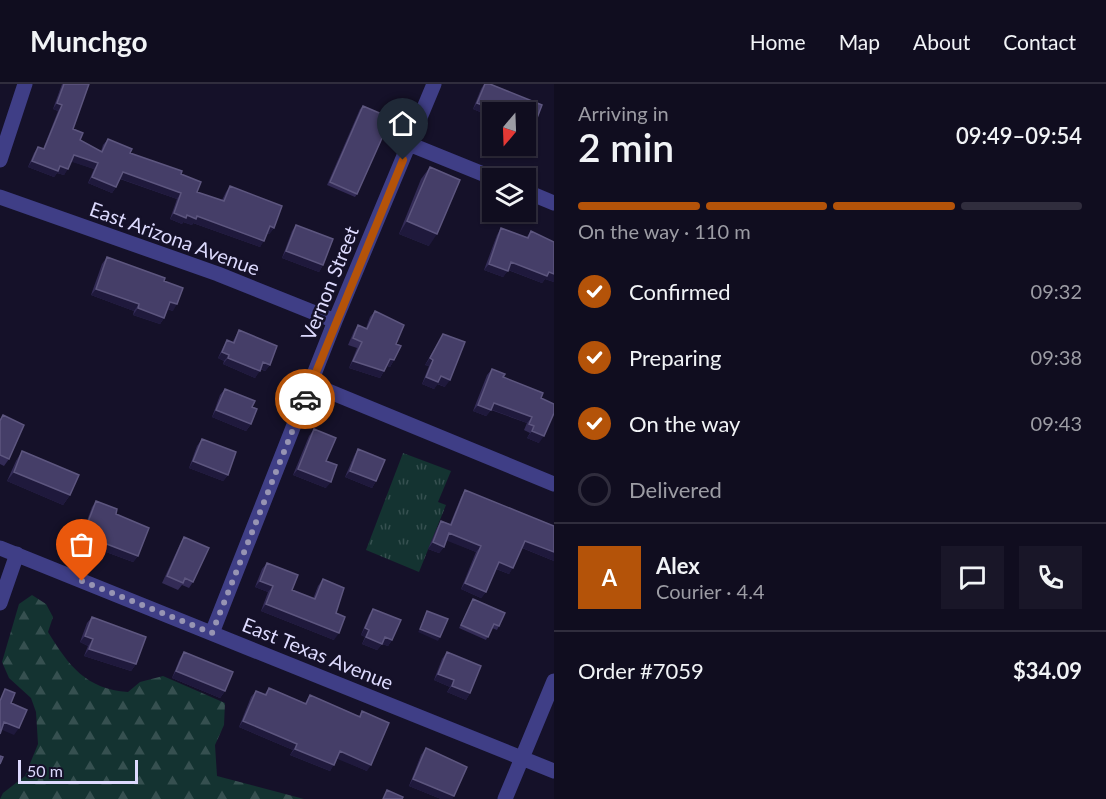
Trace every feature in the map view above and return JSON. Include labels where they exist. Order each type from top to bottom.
[{"type":"street","points":[[0,160],[26,84]]},
{"type":"street","name":"Vernon Street","points":[[212,633],[335,321],[434,84]]},
{"type":"street","points":[[409,144],[482,174]]},
{"type":"street","name":"East Arizona Avenue","points":[[0,196],[218,274],[335,321]]},
{"type":"street","points":[[536,196],[554,203]]},
{"type":"street","points":[[311,384],[554,484]]},
{"type":"street","name":"East Texas Avenue","points":[[0,548],[554,771]]},
{"type":"street","points":[[0,603],[17,554]]},
{"type":"street","points":[[506,799],[554,681]]},
{"type":"green space","points":[[403,453],[451,471],[438,502],[446,505],[419,572],[366,550]]},
{"type":"green space","points":[[32,595],[46,604],[53,617],[48,632],[63,655],[80,674],[101,686],[128,692],[140,682],[163,676],[225,703],[224,725],[215,745],[217,776],[304,799],[0,799],[3,793],[25,776],[38,744],[36,712],[31,698],[9,678],[2,662],[19,604]]},
{"type":"building","points":[[64,84],[89,84],[73,129],[83,133],[80,140],[102,152],[108,139],[132,149],[130,153],[182,171],[181,174],[201,182],[197,192],[224,201],[230,186],[282,206],[274,228],[270,226],[264,241],[197,216],[196,219],[187,215],[186,218],[174,213],[181,193],[123,172],[116,187],[92,177],[98,163],[74,155],[68,169],[60,166],[58,171],[32,161],[38,147],[44,149],[62,105],[57,103]]},
{"type":"building","points":[[485,84],[535,102],[482,102],[482,105],[477,103]]},
{"type":"building","points":[[536,103],[542,105],[536,121]]},
{"type":"building","points":[[363,106],[391,118],[357,194],[330,182]]},
{"type":"building","points":[[430,167],[460,180],[437,234],[407,221]]},
{"type":"building","points":[[296,225],[333,239],[323,265],[286,251]]},
{"type":"building","points":[[501,228],[528,238],[531,231],[554,242],[554,274],[549,272],[547,276],[511,262],[508,271],[489,264]]},
{"type":"building","points":[[107,257],[165,278],[164,281],[183,288],[177,304],[170,302],[164,318],[138,308],[139,304],[96,289]]},
{"type":"building","points":[[375,311],[404,325],[396,344],[401,346],[394,360],[390,359],[384,371],[353,361],[362,342],[353,338],[358,325],[367,329]]},
{"type":"building","points":[[239,330],[277,346],[270,365],[263,362],[260,371],[228,358],[229,355],[222,352],[227,340],[234,343]]},
{"type":"building","points":[[443,334],[465,342],[450,380],[441,376],[438,382],[426,377],[433,360],[430,358]]},
{"type":"building","points":[[492,369],[505,374],[503,377],[543,393],[541,398],[554,404],[554,413],[544,436],[532,431],[534,426],[529,424],[532,417],[494,403],[491,410],[478,405]]},
{"type":"building","points":[[225,389],[255,401],[252,407],[257,409],[251,424],[216,410]]},
{"type":"building","points":[[3,415],[24,425],[9,459],[0,455],[0,421]]},
{"type":"building","points":[[314,429],[336,438],[326,461],[337,465],[331,482],[298,469]]},
{"type":"building","points":[[202,439],[236,452],[228,475],[193,461]]},
{"type":"building","points":[[358,449],[385,460],[376,481],[350,471]]},
{"type":"building","points":[[22,451],[79,475],[70,495],[14,472]]},
{"type":"building","points":[[465,490],[554,526],[554,552],[525,541],[513,568],[499,562],[486,592],[465,583],[481,546],[449,533],[444,547],[433,542],[441,521],[451,525]]},
{"type":"building","points":[[96,501],[117,509],[116,514],[149,528],[138,556],[83,535]]},
{"type":"building","points":[[184,537],[209,548],[193,582],[185,578],[183,583],[167,576]]},
{"type":"building","points":[[267,563],[298,575],[292,590],[315,599],[323,579],[344,588],[336,613],[345,617],[339,633],[266,604],[273,586],[260,581]]},
{"type":"building","points":[[473,599],[505,613],[499,626],[494,624],[488,637],[461,625]]},
{"type":"building","points":[[373,609],[401,620],[392,640],[385,637],[382,644],[366,637],[369,630],[365,628]]},
{"type":"building","points":[[427,611],[448,619],[440,637],[420,629]]},
{"type":"building","points":[[92,617],[146,637],[136,664],[89,649],[93,639],[85,636]]},
{"type":"building","points":[[184,652],[233,672],[225,691],[176,671]]},
{"type":"building","points":[[447,652],[481,666],[470,693],[452,686],[454,680],[438,674]]},
{"type":"building","points":[[269,688],[306,704],[310,695],[360,717],[362,711],[389,723],[371,765],[340,751],[334,765],[295,749],[297,744],[243,721],[256,691],[266,695]]},
{"type":"building","points":[[5,689],[15,693],[11,703],[27,710],[19,728],[4,722],[0,734],[0,701]]},
{"type":"building","points":[[426,748],[467,767],[454,796],[413,779]]},
{"type":"building","points":[[387,790],[403,797],[402,799],[383,799]]},
{"type":"way so far","points":[[82,581],[212,633],[305,399]]},
{"type":"route","points":[[305,399],[335,321],[403,160]]}]
